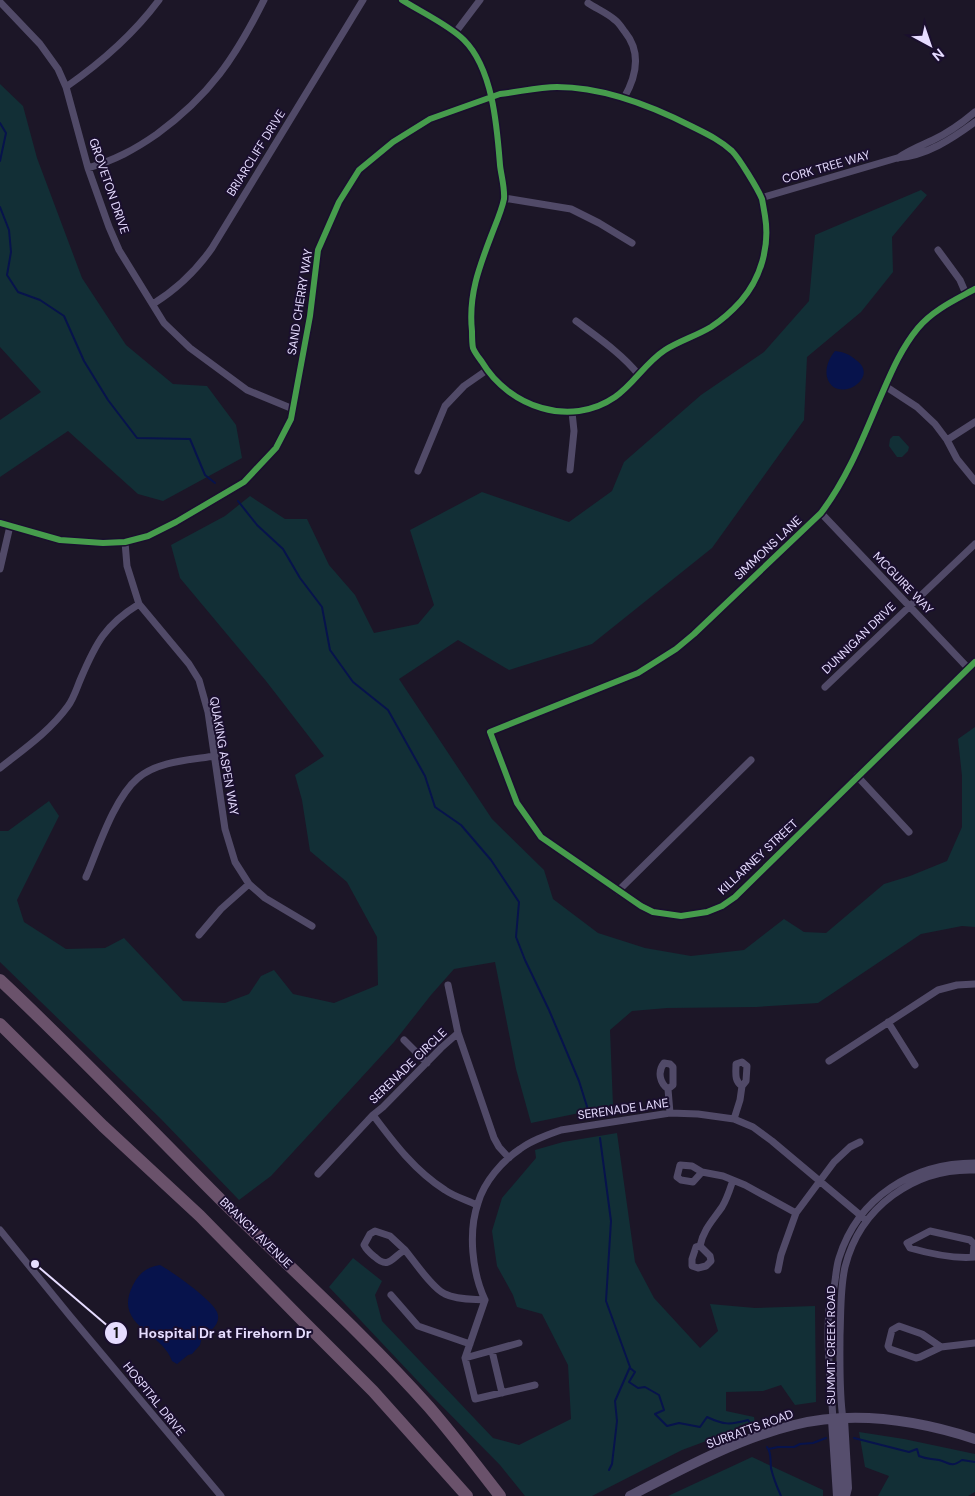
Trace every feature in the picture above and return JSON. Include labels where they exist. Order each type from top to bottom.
[{"type":"highway","name":"BRANCH AVENUE","points":[[0,980],[78,1055],[396,1372],[430,1408],[500,1496]]},
{"type":"highway","points":[[0,1024],[103,1126],[200,1216],[300,1320],[373,1390],[467,1496]]},
{"type":"highway","points":[[439,1463],[440,1474],[458,1496]]},
{"type":"highway","points":[[490,1483],[506,1496]]},
{"type":"main road","name":"SURRATTS ROAD","points":[[630,1496],[682,1469],[747,1441],[795,1425],[867,1418],[916,1423],[975,1439]]},
{"type":"main road","points":[[844,1419],[847,1488],[845,1496]]},
{"type":"main road","points":[[833,1420],[836,1491],[838,1496]]},
{"type":"street","points":[[66,87],[96,65],[128,37],[159,0]]},
{"type":"street","points":[[88,168],[110,162],[129,152],[172,123],[193,105],[212,86],[225,68],[248,32],[264,0]]},
{"type":"street","name":"BRIARCLIFF DRIVE","points":[[153,304],[180,285],[197,269],[209,253],[363,0]]},
{"type":"street","points":[[402,0],[465,41],[479,62],[492,97],[504,198],[572,209],[632,243]]},
{"type":"street","points":[[455,34],[480,0]]},
{"type":"street","name":"GROVETON DRIVE","points":[[0,2],[40,44],[53,61],[66,87],[88,168],[109,228],[170,330],[190,348],[247,390],[293,409]]},
{"type":"street","points":[[588,3],[616,20],[628,35],[635,50],[636,63],[632,84],[624,98]]},
{"type":"street","name":"SAND CHERRY WAY","points":[[0,522],[60,540],[103,543],[125,542],[148,536],[176,522],[244,482],[276,448],[291,419],[310,316],[318,250],[339,202],[359,170],[393,142],[430,119],[500,94],[557,87],[608,93],[665,113],[719,140],[735,153],[761,198],[767,227],[765,249],[754,282],[743,299],[728,314],[711,327],[666,349],[614,398],[599,406],[572,412],[559,412],[531,406],[515,398],[498,384],[486,370],[474,348],[470,315],[472,295],[478,270],[504,198]]},
{"type":"street","name":"CORK TREE WAY","points":[[897,158],[954,128],[975,112]]},
{"type":"street","name":"CORK TREE WAY","points":[[761,198],[897,158],[912,157],[937,146],[975,122]]},
{"type":"street","points":[[938,250],[960,280],[966,294]]},
{"type":"street","name":"SIMMONS LANE","points":[[490,732],[638,673],[676,650],[821,513],[835,494],[849,469],[902,350],[920,326],[941,308],[975,290]]},
{"type":"street","points":[[576,321],[631,364],[638,374]]},
{"type":"street","points":[[418,471],[445,406],[464,386],[486,370]]},
{"type":"street","points":[[885,386],[917,407],[935,424],[947,440],[956,459],[975,480]]},
{"type":"street","points":[[570,470],[574,431],[572,412]]},
{"type":"street","points":[[947,440],[975,422]]},
{"type":"street","name":"MCGUIRE WAY","points":[[821,513],[968,668]]},
{"type":"street","points":[[0,569],[10,526]]},
{"type":"street","name":"QUAKING ASPEN WAY","points":[[125,542],[127,566],[139,604],[189,664],[198,680],[208,712],[225,829],[235,862],[249,884],[265,898],[312,926]]},
{"type":"street","name":"DUNNIGAN DRIVE","points":[[825,687],[975,544]]},
{"type":"street","points":[[0,768],[46,730],[69,705],[92,652],[105,631],[122,614],[139,604]]},
{"type":"street","name":"KILLARNEY STREET","points":[[490,732],[517,803],[541,837],[652,912],[681,916],[695,914],[722,906],[735,897],[975,662]]},
{"type":"street","points":[[86,877],[115,809],[128,788],[138,777],[167,764],[215,756]]},
{"type":"street","points":[[618,890],[751,760]]},
{"type":"street","points":[[858,776],[909,832]]},
{"type":"street","points":[[199,935],[221,909],[249,884]]},
{"type":"street","points":[[829,1062],[938,990],[957,985],[975,984]]},
{"type":"street","name":"SERENADE CIRCLE","points":[[448,986],[458,1033],[494,1138],[509,1158]]},
{"type":"street","points":[[888,1022],[915,1065]]},
{"type":"street","name":"SERENADE CIRCLE","points":[[318,1174],[373,1115],[383,1108],[458,1033]]},
{"type":"street","points":[[404,1040],[426,1063]]},
{"type":"street","points":[[734,1120],[742,1086]]},
{"type":"street","points":[[668,1089],[670,1113]]},
{"type":"street","name":"SERENADE LANE","points":[[485,1300],[478,1284],[473,1247],[475,1215],[482,1192],[509,1158],[520,1149],[533,1141],[561,1130],[670,1113],[698,1114],[734,1120],[753,1127],[772,1141],[863,1218]]},
{"type":"street","name":"SERENADE CIRCLE","points":[[373,1115],[396,1146],[421,1172],[444,1190],[477,1204]]},
{"type":"street","points":[[778,1270],[781,1254],[796,1213],[819,1180],[844,1152],[860,1142]]},
{"type":"street","name":"SUMMIT CREEK ROAD","points":[[833,1420],[829,1309],[840,1256],[851,1230],[885,1191],[908,1177],[922,1171],[943,1166],[975,1163]]},
{"type":"street","name":"SUMMIT CREEK ROAD","points":[[844,1419],[840,1346],[842,1288],[846,1264],[863,1218],[895,1192],[915,1181],[946,1172],[975,1170]]},
{"type":"street","points":[[702,1172],[723,1176],[745,1185],[796,1213]]},
{"type":"street","points":[[700,1246],[706,1229],[723,1205],[733,1180]]},
{"type":"street","name":"HOSPITAL DRIVE","points":[[0,1230],[221,1496]]},
{"type":"street","points":[[405,1250],[385,1264],[369,1253],[365,1243],[372,1232],[379,1231],[390,1236],[405,1250],[438,1289],[446,1295],[485,1300],[465,1358],[476,1399],[535,1385]]},
{"type":"street","points":[[930,1231],[970,1240],[974,1244],[974,1257],[967,1258],[926,1253],[910,1248],[907,1243],[930,1231]]},
{"type":"street","points":[[391,1295],[418,1326],[470,1344]]},
{"type":"street","points":[[941,1347],[922,1334],[899,1326],[892,1330],[888,1346],[890,1349],[916,1358],[941,1347],[975,1343]]},
{"type":"street","points":[[465,1358],[519,1344]]},
{"type":"street","points":[[492,1351],[502,1393]]},
{"type":"green space","points":[[0,84],[23,106],[37,158],[82,278],[126,345],[173,384],[207,386],[236,425],[242,458],[163,501],[138,494],[68,431],[0,477],[0,420],[41,392],[0,347]]},
{"type":"green space","points":[[921,190],[927,195],[892,237],[893,272],[861,312],[807,357],[804,420],[712,548],[592,644],[509,670],[458,640],[399,679],[492,819],[544,870],[553,899],[598,933],[645,948],[691,956],[744,950],[784,919],[804,932],[826,933],[884,884],[947,861],[962,827],[962,776],[958,739],[975,727],[975,927],[962,926],[921,934],[818,1003],[632,1011],[610,1030],[613,1106],[531,1123],[516,1069],[495,962],[454,969],[394,1042],[271,1176],[239,1200],[161,1119],[0,962],[0,831],[8,831],[49,801],[59,816],[17,900],[24,922],[66,949],[105,948],[124,938],[183,1001],[225,1003],[249,994],[261,976],[274,970],[293,994],[334,1003],[378,985],[377,937],[347,882],[310,851],[302,800],[295,775],[324,756],[266,681],[180,578],[171,545],[225,516],[250,496],[285,519],[307,519],[329,565],[355,595],[374,633],[418,624],[434,605],[410,530],[482,492],[569,522],[612,491],[624,462],[701,395],[764,352],[809,301],[815,235]]},
{"type":"green space","points":[[893,436],[899,436],[909,447],[902,457],[897,457],[889,446],[890,439]]},
{"type":"green space","points":[[617,1133],[635,1262],[654,1298],[700,1348],[718,1331],[710,1304],[755,1308],[815,1306],[816,1402],[795,1405],[781,1385],[763,1391],[726,1392],[726,1411],[754,1417],[755,1423],[682,1450],[592,1496],[525,1496],[500,1465],[329,1287],[353,1258],[382,1281],[375,1295],[382,1321],[493,1438],[519,1445],[571,1419],[568,1365],[542,1314],[517,1307],[513,1295],[497,1266],[492,1231],[502,1198],[536,1158],[535,1150],[563,1142]]},
{"type":"green space","points":[[859,1432],[904,1439],[975,1454],[975,1492],[968,1496],[878,1496],[889,1476],[865,1467]]},
{"type":"green space","points":[[752,1457],[823,1490],[823,1496],[668,1496]]},
{"type":"shaded area","points":[[835,351],[849,355],[863,367],[864,374],[860,381],[847,389],[839,389],[832,385],[827,377],[828,363]]},
{"type":"shaded area","points":[[160,1265],[208,1301],[214,1307],[218,1316],[217,1323],[212,1330],[202,1337],[200,1345],[192,1354],[177,1364],[172,1361],[167,1351],[159,1343],[141,1328],[129,1310],[128,1299],[135,1281],[144,1271]]},
{"type":"waterway","points":[[0,123],[6,133],[0,161]]},
{"type":"waterway","points":[[0,207],[9,230],[11,252],[7,275],[18,292],[40,300],[64,316],[84,361],[108,400],[137,438],[190,439],[205,475],[215,483]]},
{"type":"waterway","points":[[238,501],[257,525],[283,549],[300,578],[322,607],[330,650],[353,682],[388,710],[425,776],[435,807],[461,825],[491,860],[519,902],[516,937],[579,1081],[589,1113]]},
{"type":"waterway","points":[[600,1138],[611,1221],[606,1301],[630,1367],[615,1401],[617,1421],[612,1464],[609,1470]]},
{"type":"waterway","points":[[630,1368],[635,1372],[629,1382],[638,1388],[645,1387],[659,1395],[664,1410],[655,1414],[667,1426],[679,1423],[700,1427],[707,1417],[723,1423],[736,1423],[748,1420],[750,1423]]},
{"type":"waterway","points":[[769,1449],[794,1447],[826,1438]]},
{"type":"waterway","points":[[854,1438],[909,1452],[917,1449],[919,1456],[950,1464],[955,1464],[962,1460],[975,1462]]},
{"type":"waterway","points":[[767,1447],[770,1454],[771,1468],[781,1496]]},
{"type":"cycle path","points":[[0,523],[60,540],[103,543],[125,542],[148,536],[176,522],[244,482],[276,448],[291,419],[310,316],[318,250],[339,202],[359,170],[393,142],[430,119],[500,94],[557,87],[592,90],[610,94],[644,105],[677,119],[718,140],[727,147],[739,160],[757,188],[762,199],[765,216],[765,250],[759,272],[748,292],[719,321],[711,327],[665,350],[651,361],[622,392],[597,406],[579,411],[560,411],[542,408],[524,401],[508,391],[494,378],[478,357],[472,342],[473,292],[504,199],[492,99],[487,82],[481,66],[474,52],[464,40],[443,24],[402,0]]},
{"type":"cycle path","points":[[975,289],[937,311],[911,337],[895,365],[859,447],[821,513],[694,634],[676,649],[638,673],[490,732],[517,803],[541,837],[641,906],[653,912],[681,916],[707,912],[722,906],[735,897],[975,662]]},
{"type":"place","name":"Hospital Dr at Firehorn Dr","points":[[35,1264]]}]
